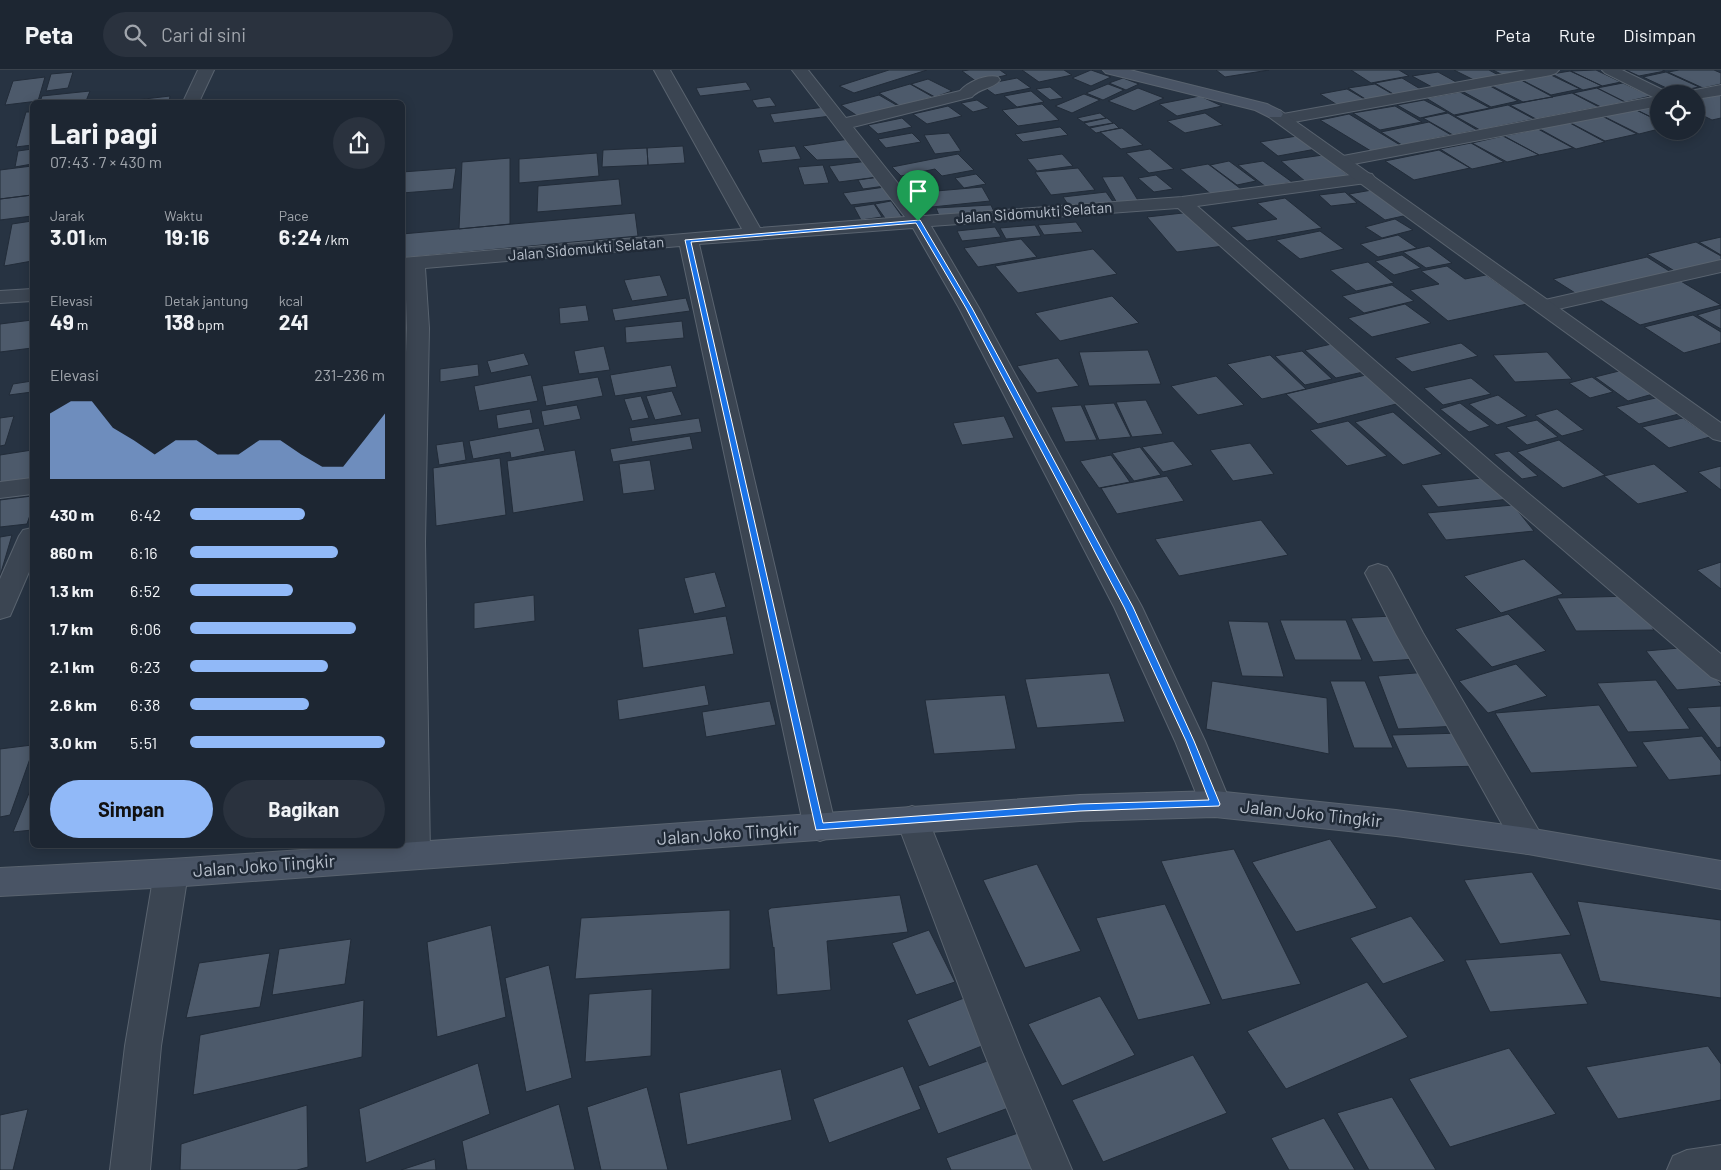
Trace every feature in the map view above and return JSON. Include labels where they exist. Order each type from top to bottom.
[{"type":"main road","points":[[1110,70],[1261,107],[1280,117]]},
{"type":"main road","name":"Jalan Joko Tingkir","points":[[0,882],[171,873],[1080,808],[1215,804],[1396,823],[1528,841],[1721,875]]},
{"type":"street","points":[[192,100],[206,70]]},
{"type":"street","points":[[662,70],[754,234]]},
{"type":"street","points":[[800,70],[918,221],[969,308],[1128,607],[1190,741],[1215,804]]},
{"type":"street","points":[[1280,117],[1551,70]]},
{"type":"street","points":[[1610,70],[1650,90]]},
{"type":"street","points":[[843,124],[966,94],[971,88],[992,80]]},
{"type":"street","points":[[1705,93],[1721,90]]},
{"type":"street","points":[[1348,160],[1650,103]]},
{"type":"street","points":[[1280,117],[1348,160],[1366,178],[1721,434]]},
{"type":"street","name":"Jalan Sidomukti Selatan","points":[[409,263],[918,221],[1182,202],[1366,178]]},
{"type":"street","points":[[1182,202],[1489,473],[1721,670]]},
{"type":"street","points":[[688,240],[820,828]]},
{"type":"street","points":[[409,263],[418,328],[412,542],[414,856]]},
{"type":"street","points":[[1545,306],[1721,266]]},
{"type":"street","points":[[0,297],[30,295]]},
{"type":"street","points":[[0,490],[30,486]]},
{"type":"street","points":[[0,609],[30,541]]},
{"type":"street","points":[[1378,573],[1410,634],[1528,841]]},
{"type":"street","points":[[912,819],[1002,1050],[1052,1170]]},
{"type":"street","points":[[130,1170],[143,1046],[171,873]]},
{"type":"street","points":[[1687,1170],[1721,1165]]},
{"type":"building","points":[[889,70],[927,70],[854,93],[839,86]]},
{"type":"building","points":[[1000,70],[1007,75],[977,82],[962,71]]},
{"type":"building","points":[[1022,70],[1064,70],[1072,75],[1039,82]]},
{"type":"building","points":[[1091,70],[1111,77],[1091,86],[1072,78]]},
{"type":"building","points":[[1216,70],[1269,70],[1225,77]]},
{"type":"building","points":[[1351,70],[1399,70],[1409,76],[1371,83]]},
{"type":"building","points":[[1454,70],[1489,70],[1500,76],[1474,80]]},
{"type":"building","points":[[1493,70],[1522,70],[1524,71],[1503,75]]},
{"type":"building","points":[[1596,70],[1621,82],[1602,86],[1571,71]]},
{"type":"building","points":[[1626,70],[1662,70],[1665,71],[1639,76]]},
{"type":"building","points":[[1679,70],[1714,70],[1721,73],[1721,84],[1705,88],[1705,85],[1696,85],[1668,72]]},
{"type":"building","points":[[1570,71],[1602,86],[1583,90],[1552,74]]},
{"type":"building","points":[[73,72],[68,88],[46,91],[51,74]]},
{"type":"building","points":[[1438,72],[1458,83],[1432,87],[1412,76]]},
{"type":"building","points":[[1666,72],[1695,85],[1660,85],[1643,77]]},
{"type":"building","points":[[1551,75],[1580,89],[1551,95],[1522,80]]},
{"type":"building","points":[[45,77],[38,100],[5,105],[13,81]]},
{"type":"building","points":[[1017,78],[1031,88],[995,95],[981,85]]},
{"type":"building","points":[[1123,78],[1139,84],[1126,90],[1109,83]]},
{"type":"building","points":[[1402,78],[1422,90],[1395,95],[1375,83]]},
{"type":"building","points":[[928,79],[952,91],[935,97],[911,84]]},
{"type":"building","points":[[1521,80],[1553,97],[1523,102],[1492,86]]},
{"type":"building","points":[[746,82],[751,90],[700,96],[696,88]]},
{"type":"building","points":[[1623,83],[1650,96],[1625,102],[1597,88]]},
{"type":"building","points":[[910,84],[933,97],[900,106],[879,93]]},
{"type":"building","points":[[1108,84],[1124,90],[1103,100],[1086,93]]},
{"type":"building","points":[[1375,84],[1394,95],[1367,100],[1348,88]]},
{"type":"building","points":[[1490,86],[1518,101],[1491,107],[1462,91]]},
{"type":"building","points":[[1050,87],[1063,98],[1050,100],[1036,89]]},
{"type":"building","points":[[1138,88],[1164,98],[1134,111],[1108,101]]},
{"type":"building","points":[[1597,88],[1625,102],[1601,107],[1573,93]]},
{"type":"building","points":[[1347,89],[1366,100],[1339,106],[1320,94]]},
{"type":"building","points":[[90,91],[86,100],[41,100],[42,96]]},
{"type":"building","points":[[1031,91],[1044,102],[1017,107],[1004,96]]},
{"type":"building","points":[[1721,91],[1721,118],[1712,120],[1705,116],[1705,94]]},
{"type":"building","points":[[1460,92],[1490,108],[1454,115],[1426,98]]},
{"type":"building","points":[[1572,93],[1599,107],[1536,119],[1510,105]]},
{"type":"building","points":[[1084,94],[1100,100],[1072,113],[1055,106]]},
{"type":"building","points":[[879,95],[898,106],[859,117],[841,105]]},
{"type":"building","points":[[170,96],[169,100],[136,100]]},
{"type":"building","points":[[1200,96],[1222,106],[1177,116],[1159,104]]},
{"type":"building","points":[[770,97],[776,106],[757,108],[752,100]]},
{"type":"building","points":[[977,100],[989,108],[973,112],[961,103]]},
{"type":"building","points":[[1424,100],[1447,112],[1420,118],[1397,105]]},
{"type":"building","points":[[1042,104],[1059,120],[1018,126],[1002,110]]},
{"type":"building","points":[[1508,105],[1534,119],[1480,130],[1455,116]]},
{"type":"building","points":[[948,106],[962,116],[927,124],[913,114]]},
{"type":"building","points":[[1395,106],[1422,122],[1380,130],[1353,113]]},
{"type":"building","points":[[1650,106],[1650,116],[1635,109]]},
{"type":"building","points":[[825,107],[831,116],[774,123],[770,114]]},
{"type":"building","points":[[1632,108],[1650,117],[1650,131],[1639,134],[1601,115]]},
{"type":"building","points":[[26,112],[30,112],[30,145],[16,147]]},
{"type":"building","points":[[1100,113],[1106,118],[1083,122],[1077,118]]},
{"type":"building","points":[[1205,113],[1223,125],[1185,133],[1167,121]]},
{"type":"building","points":[[1448,113],[1477,130],[1453,135],[1423,118]]},
{"type":"building","points":[[1349,114],[1400,145],[1371,151],[1320,120]]},
{"type":"building","points":[[1600,115],[1637,134],[1605,141],[1569,122]]},
{"type":"building","points":[[902,118],[912,127],[878,134],[868,125]]},
{"type":"building","points":[[1107,118],[1113,123],[1089,127],[1084,123]]},
{"type":"building","points":[[1429,122],[1451,135],[1402,145],[1381,132]]},
{"type":"building","points":[[1568,122],[1605,142],[1576,149],[1538,128]]},
{"type":"building","points":[[1114,123],[1119,128],[1096,133],[1090,128]]},
{"type":"building","points":[[1060,127],[1068,135],[1023,142],[1015,134]]},
{"type":"building","points":[[1122,128],[1143,145],[1121,149],[1100,132]]},
{"type":"building","points":[[1538,129],[1573,148],[1539,155],[1504,136]]},
{"type":"building","points":[[912,133],[921,142],[886,148],[878,139]]},
{"type":"building","points":[[949,133],[961,151],[935,154],[924,135]]},
{"type":"building","points":[[1297,136],[1316,149],[1278,156],[1260,142]]},
{"type":"building","points":[[1503,136],[1539,155],[1507,162],[1472,143]]},
{"type":"building","points":[[849,139],[864,158],[817,160],[803,146]]},
{"type":"building","points":[[1471,143],[1504,162],[1472,169],[1440,149]]},
{"type":"building","points":[[683,146],[685,163],[648,165],[647,148]]},
{"type":"building","points":[[795,146],[801,159],[762,163],[758,150]]},
{"type":"building","points":[[647,148],[648,165],[602,167],[603,150]]},
{"type":"building","points":[[30,149],[30,164],[15,167],[18,151]]},
{"type":"building","points":[[1150,149],[1174,169],[1149,173],[1126,153]]},
{"type":"building","points":[[1439,150],[1470,168],[1414,180],[1385,161]]},
{"type":"building","points":[[597,153],[599,176],[519,183],[519,159]]},
{"type":"building","points":[[958,154],[974,170],[942,176],[935,169],[901,176],[892,167]]},
{"type":"building","points":[[1062,154],[1073,166],[1037,171],[1027,159]]},
{"type":"building","points":[[1323,155],[1349,176],[1306,182],[1281,161]]},
{"type":"building","points":[[510,158],[510,224],[459,229],[462,162]]},
{"type":"building","points":[[868,161],[878,177],[839,182],[829,166]]},
{"type":"building","points":[[1229,161],[1256,181],[1237,185],[1210,165]]},
{"type":"building","points":[[1263,161],[1292,182],[1266,187],[1238,165]]},
{"type":"building","points":[[1208,164],[1241,189],[1212,195],[1180,169]]},
{"type":"building","points":[[823,165],[829,183],[804,185],[798,167]]},
{"type":"building","points":[[30,166],[30,195],[0,199],[0,170]]},
{"type":"building","points":[[456,168],[453,189],[405,193],[405,172]]},
{"type":"building","points":[[1078,168],[1095,190],[1051,195],[1035,172]]},
{"type":"building","points":[[976,174],[986,184],[964,188],[955,178]]},
{"type":"building","points":[[1156,175],[1173,189],[1154,192],[1138,178]]},
{"type":"building","points":[[1123,176],[1139,202],[1117,203],[1102,177]]},
{"type":"building","points":[[879,177],[885,186],[863,189],[858,180]]},
{"type":"building","points":[[619,179],[622,205],[537,212],[538,186]]},
{"type":"building","points":[[885,187],[893,200],[851,205],[843,193]]},
{"type":"building","points":[[982,187],[990,201],[932,207],[925,192]]},
{"type":"building","points":[[1372,190],[1408,215],[1385,220],[1349,194]]},
{"type":"building","points":[[1106,192],[1116,206],[1072,210],[1063,197]]},
{"type":"building","points":[[1345,192],[1357,203],[1331,206],[1319,195]]},
{"type":"building","points":[[30,195],[30,216],[0,220],[0,199]]},
{"type":"building","points":[[1285,198],[1322,228],[1247,241],[1231,227],[1277,219],[1257,203]]},
{"type":"building","points":[[891,201],[903,218],[887,221],[875,204]]},
{"type":"building","points":[[874,204],[882,217],[861,220],[854,207]]},
{"type":"building","points":[[991,205],[995,214],[940,218],[936,208]]},
{"type":"building","points":[[1192,212],[1224,246],[1177,252],[1147,217]]},
{"type":"building","points":[[635,213],[638,236],[405,258],[405,234]]},
{"type":"building","points":[[1395,219],[1413,230],[1382,238],[1365,227]]},
{"type":"building","points":[[30,221],[30,261],[4,266],[12,224]]},
{"type":"building","points":[[1076,222],[1083,232],[1044,235],[1038,225]]},
{"type":"building","points":[[1035,225],[1041,236],[1006,239],[1000,228]]},
{"type":"building","points":[[995,227],[1001,237],[962,241],[957,231]]},
{"type":"building","points":[[1320,231],[1344,249],[1300,259],[1276,240]]},
{"type":"building","points":[[1398,235],[1417,248],[1378,257],[1360,244]]},
{"type":"building","points":[[1721,237],[1721,255],[1699,242]]},
{"type":"building","points":[[1021,239],[1037,257],[978,267],[964,248]]},
{"type":"building","points":[[1696,242],[1721,256],[1721,265],[1681,275],[1647,254]]},
{"type":"building","points":[[1429,246],[1452,263],[1426,268],[1403,252]]},
{"type":"building","points":[[1093,249],[1117,274],[1018,293],[995,266]]},
{"type":"building","points":[[1402,255],[1421,268],[1394,275],[1375,261]]},
{"type":"building","points":[[1647,257],[1674,274],[1580,296],[1553,279]]},
{"type":"building","points":[[1368,262],[1394,283],[1356,291],[1330,270]]},
{"type":"building","points":[[1447,266],[1465,279],[1486,275],[1527,304],[1448,321],[1410,290],[1439,284],[1421,271]]},
{"type":"building","points":[[660,275],[668,296],[632,301],[624,280]]},
{"type":"building","points":[[1674,277],[1721,305],[1640,325],[1594,296]]},
{"type":"building","points":[[1392,285],[1414,301],[1364,313],[1342,296]]},
{"type":"building","points":[[1112,296],[1139,323],[1060,341],[1035,313]]},
{"type":"building","points":[[686,298],[690,311],[615,321],[612,309]]},
{"type":"building","points":[[1405,304],[1431,323],[1372,337],[1348,318]]},
{"type":"building","points":[[586,305],[589,321],[560,324],[559,308]]},
{"type":"building","points":[[1721,308],[1721,329],[1697,315]]},
{"type":"building","points":[[1693,315],[1721,332],[1721,343],[1684,353],[1644,327]]},
{"type":"building","points":[[30,320],[30,348],[0,352],[0,324]]},
{"type":"building","points":[[682,321],[684,338],[626,343],[625,327]]},
{"type":"building","points":[[1336,343],[1368,371],[1336,378],[1305,350]]},
{"type":"building","points":[[1461,343],[1478,356],[1412,372],[1395,358]]},
{"type":"building","points":[[604,346],[610,370],[579,374],[574,351]]},
{"type":"building","points":[[1148,350],[1161,384],[1089,386],[1079,352]]},
{"type":"building","points":[[1302,351],[1332,379],[1305,385],[1275,356]]},
{"type":"building","points":[[1547,352],[1572,379],[1515,382],[1493,355]]},
{"type":"building","points":[[524,353],[529,365],[491,373],[487,361]]},
{"type":"building","points":[[1270,355],[1306,389],[1262,399],[1227,364]]},
{"type":"building","points":[[1058,358],[1079,386],[1037,393],[1017,366]]},
{"type":"building","points":[[478,364],[479,376],[440,382],[440,369]]},
{"type":"building","points":[[671,365],[677,387],[615,396],[610,375]]},
{"type":"building","points":[[1619,371],[1653,394],[1628,401],[1595,377]]},
{"type":"building","points":[[1370,374],[1404,402],[1318,424],[1286,394]]},
{"type":"building","points":[[531,375],[538,401],[479,411],[474,386]]},
{"type":"building","points":[[1216,376],[1244,405],[1198,415],[1171,386]]},
{"type":"building","points":[[598,377],[603,396],[546,406],[542,386]]},
{"type":"building","points":[[1592,377],[1613,392],[1590,398],[1569,383]]},
{"type":"building","points":[[1471,378],[1491,394],[1443,405],[1424,388]]},
{"type":"building","points":[[30,381],[30,392],[9,395],[13,384]]},
{"type":"building","points":[[672,391],[682,415],[655,420],[646,396]]},
{"type":"building","points":[[1498,395],[1527,416],[1497,425],[1469,404]]},
{"type":"building","points":[[641,396],[649,418],[632,421],[624,399]]},
{"type":"building","points":[[1660,397],[1683,413],[1639,424],[1616,407]]},
{"type":"building","points":[[1146,400],[1163,434],[1132,437],[1116,402]]},
{"type":"building","points":[[1114,403],[1131,437],[1099,440],[1084,405]]},
{"type":"building","points":[[1460,403],[1490,426],[1469,432],[1440,409]]},
{"type":"building","points":[[577,405],[581,419],[544,426],[541,411]]},
{"type":"building","points":[[1081,405],[1097,440],[1065,442],[1051,407]]},
{"type":"building","points":[[530,409],[533,423],[498,429],[496,415]]},
{"type":"building","points":[[1557,409],[1584,430],[1562,436],[1535,415]]},
{"type":"building","points":[[1393,412],[1442,454],[1403,465],[1355,422]]},
{"type":"building","points":[[14,416],[5,445],[0,446],[0,418]]},
{"type":"building","points":[[1004,416],[1014,438],[962,445],[953,423]]},
{"type":"building","points":[[699,418],[702,432],[632,442],[629,428]]},
{"type":"building","points":[[1683,418],[1710,437],[1669,448],[1642,427]]},
{"type":"building","points":[[1537,420],[1558,437],[1527,445],[1506,427]]},
{"type":"building","points":[[1348,421],[1387,456],[1347,466],[1310,430]]},
{"type":"building","points":[[539,428],[545,451],[511,458],[510,452],[473,459],[469,441]]},
{"type":"building","points":[[690,436],[693,449],[613,462],[610,449]]},
{"type":"building","points":[[1559,440],[1605,475],[1563,488],[1517,452]]},
{"type":"building","points":[[463,441],[466,460],[439,465],[436,445]]},
{"type":"building","points":[[1173,441],[1193,465],[1163,472],[1142,447]]},
{"type":"building","points":[[1250,443],[1274,474],[1233,481],[1210,450]]},
{"type":"building","points":[[1140,447],[1161,475],[1134,481],[1112,453]]},
{"type":"building","points":[[30,450],[30,479],[0,483],[0,455]]},
{"type":"building","points":[[575,450],[584,501],[513,513],[507,461]]},
{"type":"building","points":[[1509,451],[1538,476],[1522,479],[1494,454]]},
{"type":"building","points":[[1111,455],[1130,482],[1099,488],[1080,461]]},
{"type":"building","points":[[500,458],[506,515],[436,526],[433,468]]},
{"type":"building","points":[[650,460],[655,490],[623,494],[619,464]]},
{"type":"building","points":[[1654,464],[1688,492],[1638,504],[1604,476]]},
{"type":"building","points":[[1721,466],[1721,490],[1698,472]]},
{"type":"building","points":[[1167,476],[1184,501],[1117,514],[1101,488]]},
{"type":"building","points":[[1490,477],[1509,499],[1438,507],[1421,485]]},
{"type":"building","points":[[30,496],[30,515],[27,524],[0,527],[0,500]]},
{"type":"building","points":[[1513,505],[1534,531],[1446,540],[1427,513]]},
{"type":"building","points":[[1261,520],[1288,555],[1179,576],[1155,539]]},
{"type":"building","points":[[12,535],[0,576],[0,537]]},
{"type":"building","points":[[1524,559],[1563,594],[1501,613],[1464,576]]},
{"type":"building","points":[[1721,562],[1721,589],[1697,570]]},
{"type":"building","points":[[715,572],[726,607],[694,614],[684,578]]},
{"type":"building","points":[[534,595],[535,621],[474,629],[474,603]]},
{"type":"building","points":[[1632,596],[1654,630],[1576,631],[1557,598]]},
{"type":"building","points":[[1508,614],[1546,651],[1492,667],[1455,629]]},
{"type":"building","points":[[726,616],[734,654],[643,668],[638,629]]},
{"type":"building","points":[[1393,616],[1416,659],[1373,662],[1351,618]]},
{"type":"building","points":[[1280,620],[1346,620],[1362,660],[1295,660]]},
{"type":"building","points":[[1228,621],[1268,622],[1284,677],[1242,676]]},
{"type":"building","points":[[1690,647],[1721,686],[1677,690],[1646,651]]},
{"type":"building","points":[[1516,664],[1547,696],[1488,713],[1459,681]]},
{"type":"building","points":[[1428,672],[1459,726],[1398,729],[1378,676]]},
{"type":"building","points":[[1109,673],[1125,722],[1037,728],[1025,679]]},
{"type":"building","points":[[1656,680],[1690,729],[1628,732],[1597,683]]},
{"type":"building","points":[[1212,681],[1327,698],[1329,754],[1206,729]]},
{"type":"building","points":[[1330,681],[1365,681],[1393,748],[1354,748]]},
{"type":"building","points":[[705,685],[709,705],[619,720],[617,700]]},
{"type":"building","points":[[1005,695],[1016,749],[934,754],[925,700]]},
{"type":"building","points":[[770,701],[776,725],[706,737],[702,712]]},
{"type":"building","points":[[1599,705],[1638,767],[1531,773],[1495,713]]},
{"type":"building","points":[[1721,706],[1721,747],[1717,748],[1687,708]]},
{"type":"building","points":[[1463,733],[1480,766],[1407,768],[1392,735]]},
{"type":"building","points":[[1702,736],[1721,761],[1721,775],[1669,780],[1642,742]]},
{"type":"building","points":[[30,745],[30,759],[10,815],[0,817],[0,749]]},
{"type":"building","points":[[30,791],[30,830],[13,832]]},
{"type":"building","points":[[1330,839],[1377,908],[1296,932],[1252,862]]},
{"type":"building","points":[[1234,849],[1301,984],[1222,1000],[1161,861]]},
{"type":"building","points":[[1037,864],[1081,951],[1025,968],[983,880]]},
{"type":"building","points":[[1532,872],[1571,935],[1500,944],[1464,880]]},
{"type":"building","points":[[900,895],[908,932],[827,941],[831,990],[777,995],[774,947],[768,910],[771,908]]},
{"type":"building","points":[[1577,901],[1721,920],[1721,998],[1600,981]]},
{"type":"building","points":[[1165,904],[1211,1004],[1138,1020],[1096,918]]},
{"type":"building","points":[[730,910],[730,969],[575,979],[581,918]]},
{"type":"building","points":[[1411,916],[1445,961],[1383,984],[1350,938]]},
{"type":"building","points":[[491,925],[506,1017],[437,1037],[427,942]]},
{"type":"building","points":[[929,930],[955,982],[916,995],[892,943]]},
{"type":"building","points":[[351,939],[345,984],[272,995],[279,949]]},
{"type":"building","points":[[270,953],[260,1007],[186,1018],[199,963]]},
{"type":"building","points":[[1561,953],[1588,1004],[1490,1012],[1465,960]]},
{"type":"building","points":[[549,965],[572,1078],[526,1092],[505,978]]},
{"type":"building","points":[[1367,982],[1408,1037],[1286,1089],[1247,1031]]},
{"type":"building","points":[[652,989],[651,1056],[585,1062],[589,994]]},
{"type":"building","points":[[1100,996],[1135,1055],[1062,1086],[1028,1024]]},
{"type":"building","points":[[964,998],[987,1044],[929,1067],[907,1020]]},
{"type":"building","points":[[364,1000],[362,1057],[193,1095],[200,1035]]},
{"type":"building","points":[[1708,1046],[1721,1064],[1721,1100],[1618,1119],[1586,1067]]},
{"type":"building","points":[[1509,1048],[1556,1114],[1450,1147],[1409,1079]]},
{"type":"building","points":[[1193,1055],[1227,1113],[1103,1162],[1072,1100]]},
{"type":"building","points":[[990,1060],[1011,1107],[938,1134],[918,1086]]},
{"type":"building","points":[[478,1063],[490,1114],[366,1163],[359,1109]]},
{"type":"building","points":[[903,1066],[921,1109],[829,1143],[813,1099]]},
{"type":"building","points":[[781,1069],[792,1120],[687,1145],[679,1093]]},
{"type":"building","points":[[647,1087],[668,1170],[601,1170],[587,1107]]},
{"type":"building","points":[[1392,1097],[1436,1170],[1369,1170],[1337,1113]]},
{"type":"building","points":[[559,1104],[575,1170],[467,1170],[462,1141]]},
{"type":"building","points":[[307,1105],[308,1167],[297,1170],[180,1170],[181,1144]]},
{"type":"building","points":[[28,1109],[13,1170],[0,1170],[0,1115]]},
{"type":"building","points":[[1324,1118],[1355,1170],[1289,1170],[1271,1138]]},
{"type":"building","points":[[1021,1132],[1037,1170],[951,1170],[946,1158]]},
{"type":"building","points":[[435,1159],[436,1170],[401,1170]]},
{"type":"route","points":[[918,221],[969,308],[1128,607],[1190,741],[1215,804],[1080,808],[912,819],[820,828],[688,240],[918,221]]}]
